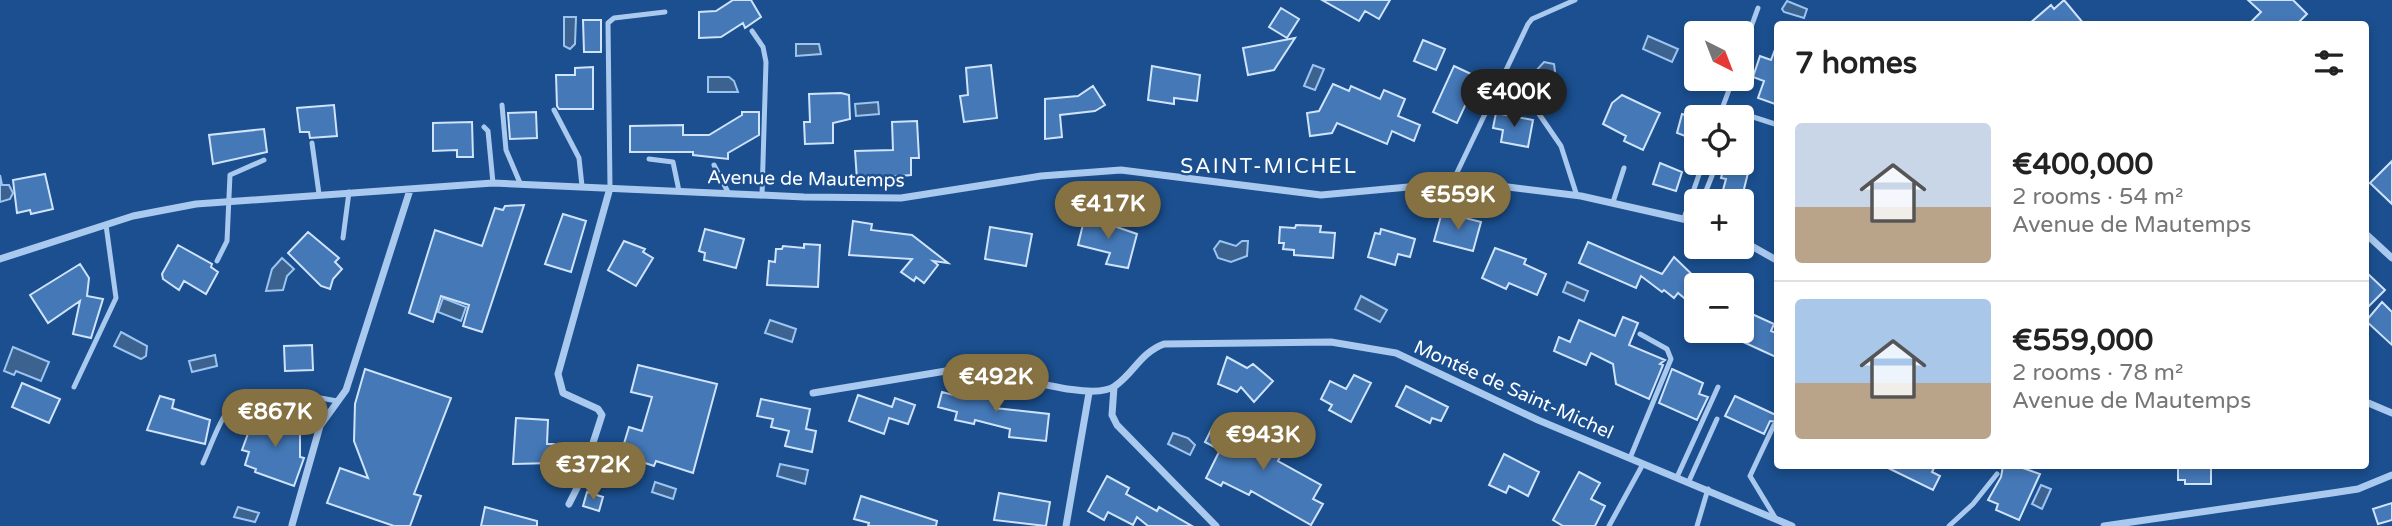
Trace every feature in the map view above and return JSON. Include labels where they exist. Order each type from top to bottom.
[{"type":"street","name":"Avenue de Mautemps","points":[[0,259],[133,216],[229,200],[493,183],[729,194],[901,198],[1041,176],[1121,170],[1321,195],[1452,183],[1577,196],[1684,218]]},
{"type":"street","points":[[569,504],[581,480],[602,415],[598,409],[564,393],[558,373],[610,188]]},
{"type":"street","points":[[292,526],[320,426],[351,377],[410,190]]},
{"type":"street","points":[[2369,237],[2392,258]]},
{"type":"street","points":[[1754,247],[1774,259]]},
{"type":"street","name":"Montée de Saint-Michel","points":[[1114,387],[1143,355],[1164,344],[1331,342],[1368,347],[1425,365],[1538,420],[1792,526]]},
{"type":"street","points":[[813,393],[958,369],[976,369],[1089,393],[1114,387],[1112,415],[1117,425],[1216,526]]},
{"type":"street","points":[[1066,526],[1089,393]]},
{"type":"street","points":[[2369,403],[2392,413]]},
{"type":"street","points":[[2104,526],[2332,494],[2358,489],[2392,475]]},
{"type":"street","points":[[2169,516],[2171,526]]},
{"type":"lane","points":[[1452,183],[1528,24],[1532,19],[1575,0]]},
{"type":"lane","points":[[1753,21],[1758,8]]},
{"type":"lane","points":[[610,188],[608,23],[614,18],[665,12]]},
{"type":"lane","points":[[752,31],[763,47],[766,62],[762,195]]},
{"type":"lane","points":[[502,105],[506,150],[520,183]]},
{"type":"lane","points":[[554,110],[579,158],[582,186]]},
{"type":"lane","points":[[1539,114],[1561,146],[1577,196]]},
{"type":"lane","points":[[1754,118],[1774,124]]},
{"type":"lane","points":[[484,127],[488,131],[493,183]]},
{"type":"lane","points":[[312,143],[319,194]]},
{"type":"lane","points":[[649,159],[673,162],[679,191]]},
{"type":"lane","points":[[217,261],[227,242],[230,175],[264,160]]},
{"type":"lane","points":[[714,166],[729,194]]},
{"type":"lane","points":[[1613,202],[1624,167]]},
{"type":"lane","points":[[343,238],[349,192]]},
{"type":"lane","points":[[74,387],[116,298],[106,225]]},
{"type":"lane","points":[[1630,458],[1671,359],[1667,349],[1640,334]]},
{"type":"lane","points":[[1677,477],[1717,387]]},
{"type":"lane","points":[[203,463],[227,411],[249,394],[271,393],[338,401]]},
{"type":"lane","points":[[1689,481],[1717,419]]},
{"type":"lane","points":[[1774,425],[1751,476],[1778,521]]},
{"type":"lane","points":[[1609,526],[1643,464]]},
{"type":"lane","points":[[1949,526],[1973,504],[1997,474]]},
{"type":"lane","points":[[1697,526],[1707,489]]},
{"type":"water","points":[[1787,1],[1807,9],[1804,18],[1784,12],[1782,9]]},
{"type":"water","points":[[564,17],[576,17],[575,44],[570,49],[564,46]]},
{"type":"water","points":[[1648,36],[1678,49],[1672,62],[1643,49]]},
{"type":"water","points":[[796,44],[819,44],[821,54],[796,56]]},
{"type":"water","points":[[1544,62],[1554,64],[1555,72],[1547,76],[1551,86],[1542,90],[1534,81],[1533,74]]},
{"type":"water","points":[[1313,65],[1324,69],[1315,90],[1304,86]]},
{"type":"water","points":[[708,77],[729,77],[734,81],[738,92],[708,92]]},
{"type":"water","points":[[878,102],[879,114],[856,116],[855,104]]},
{"type":"water","points":[[0,175],[2,185],[9,185],[13,193],[10,199],[0,202]]},
{"type":"water","points":[[1220,241],[1236,246],[1242,241],[1248,241],[1247,256],[1231,262],[1218,258],[1214,249]]},
{"type":"water","points":[[282,258],[294,269],[287,276],[283,290],[266,291],[272,269]]},
{"type":"water","points":[[1567,282],[1588,291],[1584,301],[1563,292]]},
{"type":"water","points":[[1361,296],[1387,310],[1380,322],[1355,309]]},
{"type":"water","points":[[443,298],[466,307],[461,321],[438,312]]},
{"type":"water","points":[[770,320],[796,329],[792,342],[765,333]]},
{"type":"water","points":[[121,332],[147,346],[146,356],[141,359],[114,346]]},
{"type":"water","points":[[13,347],[49,362],[41,381],[16,371],[14,375],[4,371]]},
{"type":"water","points":[[215,355],[217,366],[192,372],[189,361]]},
{"type":"water","points":[[1173,433],[1188,438],[1195,445],[1190,455],[1168,444]]},
{"type":"water","points":[[780,464],[808,470],[805,484],[777,476]]},
{"type":"water","points":[[655,482],[676,489],[673,499],[652,492]]},
{"type":"water","points":[[2041,485],[2051,489],[2042,509],[2032,504]]},
{"type":"water","points":[[238,507],[259,513],[255,522],[234,517]]},
{"type":"building","points":[[733,0],[751,0],[761,17],[745,28],[743,23],[721,37],[699,38],[699,12],[716,11]]},
{"type":"building","points":[[1322,0],[1390,0],[1379,19],[1365,11],[1359,21]]},
{"type":"building","points":[[2064,0],[2082,21],[2032,21],[2051,5],[2054,9]]},
{"type":"building","points":[[2248,0],[2293,0],[2307,14],[2300,21],[2252,21],[2261,12]]},
{"type":"building","points":[[1281,8],[1299,19],[1287,38],[1269,27]]},
{"type":"building","points":[[583,20],[601,20],[601,52],[584,52]]},
{"type":"building","points":[[1295,38],[1274,70],[1248,75],[1243,48]]},
{"type":"building","points":[[1423,40],[1445,49],[1436,70],[1414,61]]},
{"type":"building","points":[[1774,52],[1774,104],[1758,98],[1764,81],[1754,77],[1760,56],[1771,60]]},
{"type":"building","points":[[991,65],[997,118],[964,122],[960,96],[968,95],[966,68]]},
{"type":"building","points":[[1152,66],[1200,75],[1197,101],[1174,98],[1174,104],[1148,100]]},
{"type":"building","points":[[1454,66],[1486,81],[1478,98],[1470,95],[1457,123],[1433,112]]},
{"type":"building","points":[[593,67],[593,109],[559,109],[556,75],[575,75],[575,68]]},
{"type":"building","points":[[1333,84],[1349,91],[1351,86],[1380,99],[1384,90],[1405,99],[1398,116],[1420,125],[1414,141],[1392,131],[1387,144],[1337,123],[1332,133],[1310,136],[1307,113],[1319,111]]},
{"type":"building","points":[[1093,86],[1105,105],[1095,111],[1060,115],[1062,137],[1045,139],[1045,99],[1078,96]]},
{"type":"building","points":[[809,94],[849,95],[850,119],[833,123],[833,143],[805,144],[804,122],[810,122]]},
{"type":"building","points":[[1622,95],[1660,113],[1643,150],[1624,141],[1626,136],[1603,124],[1612,103]]},
{"type":"building","points":[[334,105],[337,136],[310,138],[309,132],[300,132],[297,108]]},
{"type":"building","points":[[536,112],[537,138],[510,139],[508,113]]},
{"type":"building","points":[[742,112],[759,112],[759,135],[728,153],[728,159],[693,155],[693,152],[630,152],[630,126],[683,125],[683,135],[709,135],[742,115]]},
{"type":"building","points":[[1496,113],[1533,120],[1528,147],[1501,142],[1503,130],[1493,128]]},
{"type":"building","points":[[1682,114],[1684,115],[1684,136],[1677,133]]},
{"type":"building","points":[[917,121],[919,158],[911,158],[911,175],[857,180],[855,151],[893,150],[892,122]]},
{"type":"building","points":[[472,122],[473,157],[457,157],[457,150],[433,151],[433,123]]},
{"type":"building","points":[[264,129],[267,152],[213,164],[209,135]]},
{"type":"building","points":[[2392,161],[2392,204],[2370,183]]},
{"type":"building","points":[[1660,163],[1682,172],[1676,191],[1653,184]]},
{"type":"building","points":[[45,174],[53,209],[31,214],[30,210],[17,213],[13,180]]},
{"type":"building","points":[[1722,175],[1748,175],[1744,189],[1723,189],[1726,179],[1721,178]]},
{"type":"building","points":[[524,205],[482,332],[463,326],[469,305],[441,296],[433,322],[409,313],[435,230],[482,246],[495,208],[503,210],[505,206]]},
{"type":"building","points":[[1442,212],[1481,222],[1473,251],[1434,241]]},
{"type":"building","points":[[563,214],[586,221],[571,272],[545,264]]},
{"type":"building","points":[[1085,216],[1137,234],[1128,268],[1106,264],[1110,253],[1078,245]]},
{"type":"building","points":[[853,221],[872,224],[871,230],[912,235],[948,263],[933,261],[938,265],[924,283],[916,277],[914,281],[901,272],[912,259],[849,255]]},
{"type":"building","points":[[1296,225],[1321,226],[1320,232],[1335,233],[1333,258],[1294,255],[1294,250],[1283,249],[1284,243],[1279,243],[1280,227],[1295,228]]},
{"type":"building","points":[[990,227],[1032,234],[1026,266],[985,259]]},
{"type":"building","points":[[705,229],[744,239],[736,268],[704,260],[705,253],[699,251]]},
{"type":"building","points":[[1381,229],[1415,239],[1410,257],[1398,254],[1395,265],[1368,257],[1375,233],[1380,234]]},
{"type":"building","points":[[308,232],[339,258],[335,262],[342,269],[333,279],[330,289],[321,286],[288,253]]},
{"type":"building","points":[[624,241],[645,249],[643,252],[653,258],[636,286],[608,270]]},
{"type":"building","points":[[1588,242],[1662,274],[1674,257],[1691,273],[1684,273],[1684,298],[1678,293],[1674,298],[1641,276],[1636,288],[1579,263]]},
{"type":"building","points":[[804,244],[820,245],[818,287],[767,285],[769,261],[775,262],[776,249],[782,249],[783,246],[804,248]]},
{"type":"building","points":[[178,245],[212,264],[211,267],[218,272],[206,294],[184,281],[179,290],[163,279],[162,274]]},
{"type":"building","points":[[1495,248],[1526,259],[1524,264],[1546,274],[1537,295],[1509,283],[1506,289],[1482,278]]},
{"type":"building","points":[[80,264],[89,278],[87,296],[103,299],[91,338],[73,334],[80,301],[48,323],[30,295]]},
{"type":"building","points":[[2369,275],[2385,290],[2369,306]]},
{"type":"building","points":[[2382,302],[2392,312],[2392,345],[2369,324],[2369,317]]},
{"type":"building","points":[[1754,315],[1774,324],[1771,331],[1774,332],[1774,356],[1745,343],[1754,343]]},
{"type":"building","points":[[1623,317],[1638,323],[1629,345],[1665,360],[1660,364],[1663,365],[1649,399],[1616,384],[1613,364],[1591,353],[1586,365],[1554,351],[1559,337],[1570,342],[1579,320],[1615,336]]},
{"type":"building","points":[[312,345],[313,370],[285,371],[284,346]]},
{"type":"building","points":[[1227,357],[1247,368],[1253,364],[1273,381],[1254,402],[1241,387],[1237,392],[1218,384]]},
{"type":"building","points":[[638,365],[717,384],[693,473],[656,461],[654,466],[636,460],[637,455],[622,450],[629,427],[642,431],[652,397],[631,392]]},
{"type":"building","points":[[365,369],[451,398],[414,494],[421,496],[410,526],[394,526],[327,503],[340,468],[368,478],[354,441],[355,404]]},
{"type":"building","points":[[1672,369],[1703,383],[1699,394],[1708,397],[1697,420],[1659,403]]},
{"type":"building","points":[[1354,375],[1371,383],[1351,422],[1329,410],[1332,405],[1321,399],[1330,381],[1346,389]]},
{"type":"building","points":[[22,383],[60,399],[49,423],[12,407]]},
{"type":"building","points":[[978,383],[996,388],[995,408],[1049,414],[1046,441],[1009,437],[1010,429],[975,420],[974,424],[955,420],[957,412],[938,407],[942,392],[961,397],[962,391],[975,395]]},
{"type":"building","points":[[1406,386],[1448,407],[1441,421],[1432,418],[1430,423],[1396,406]]},
{"type":"building","points":[[858,395],[892,407],[895,398],[915,405],[908,424],[889,418],[884,434],[849,421]]},
{"type":"building","points":[[160,396],[174,400],[172,408],[210,420],[205,444],[147,430]]},
{"type":"building","points":[[1735,396],[1774,414],[1774,422],[1770,421],[1764,434],[1725,416]]},
{"type":"building","points":[[761,399],[810,409],[806,429],[816,431],[812,452],[785,446],[789,431],[771,427],[773,419],[757,416]]},
{"type":"building","points":[[516,418],[548,420],[547,444],[554,444],[553,463],[513,464]]},
{"type":"building","points":[[253,420],[300,420],[300,457],[304,458],[294,486],[255,472],[256,469],[245,465],[249,452],[242,450]]},
{"type":"building","points":[[1212,428],[1239,442],[1246,428],[1264,430],[1288,440],[1278,461],[1321,485],[1313,499],[1323,504],[1311,525],[1251,491],[1249,495],[1223,482],[1221,486],[1206,478],[1220,450],[1205,442]]},
{"type":"building","points":[[1504,454],[1539,472],[1528,496],[1509,486],[1506,493],[1489,485]]},
{"type":"building","points":[[1890,469],[1934,469],[1932,472],[1940,476],[1933,490]]},
{"type":"building","points":[[2002,469],[2026,469],[2040,474],[2019,520],[1996,510],[1998,504],[1988,500]]},
{"type":"building","points":[[2178,469],[2211,469],[2211,484],[2185,484],[2185,480],[2178,480]]},
{"type":"building","points":[[1579,472],[1600,483],[1591,499],[1605,506],[1595,526],[1563,526],[1553,520]]},
{"type":"building","points":[[1107,476],[1129,488],[1126,494],[1157,511],[1159,507],[1192,526],[1148,526],[1137,517],[1133,525],[1108,512],[1104,520],[1088,511]]},
{"type":"building","points":[[587,492],[603,497],[599,511],[583,506]]},
{"type":"building","points":[[999,493],[1050,502],[1046,526],[994,520]]},
{"type":"building","points":[[861,496],[937,521],[936,526],[868,526],[869,523],[854,519]]},
{"type":"building","points":[[2392,503],[2392,520],[2378,524],[2373,509]]},
{"type":"building","points":[[485,507],[537,521],[537,526],[481,526]]},
{"type":"district","name":"SAINT-MICHEL","points":[[1269,166]]}]
